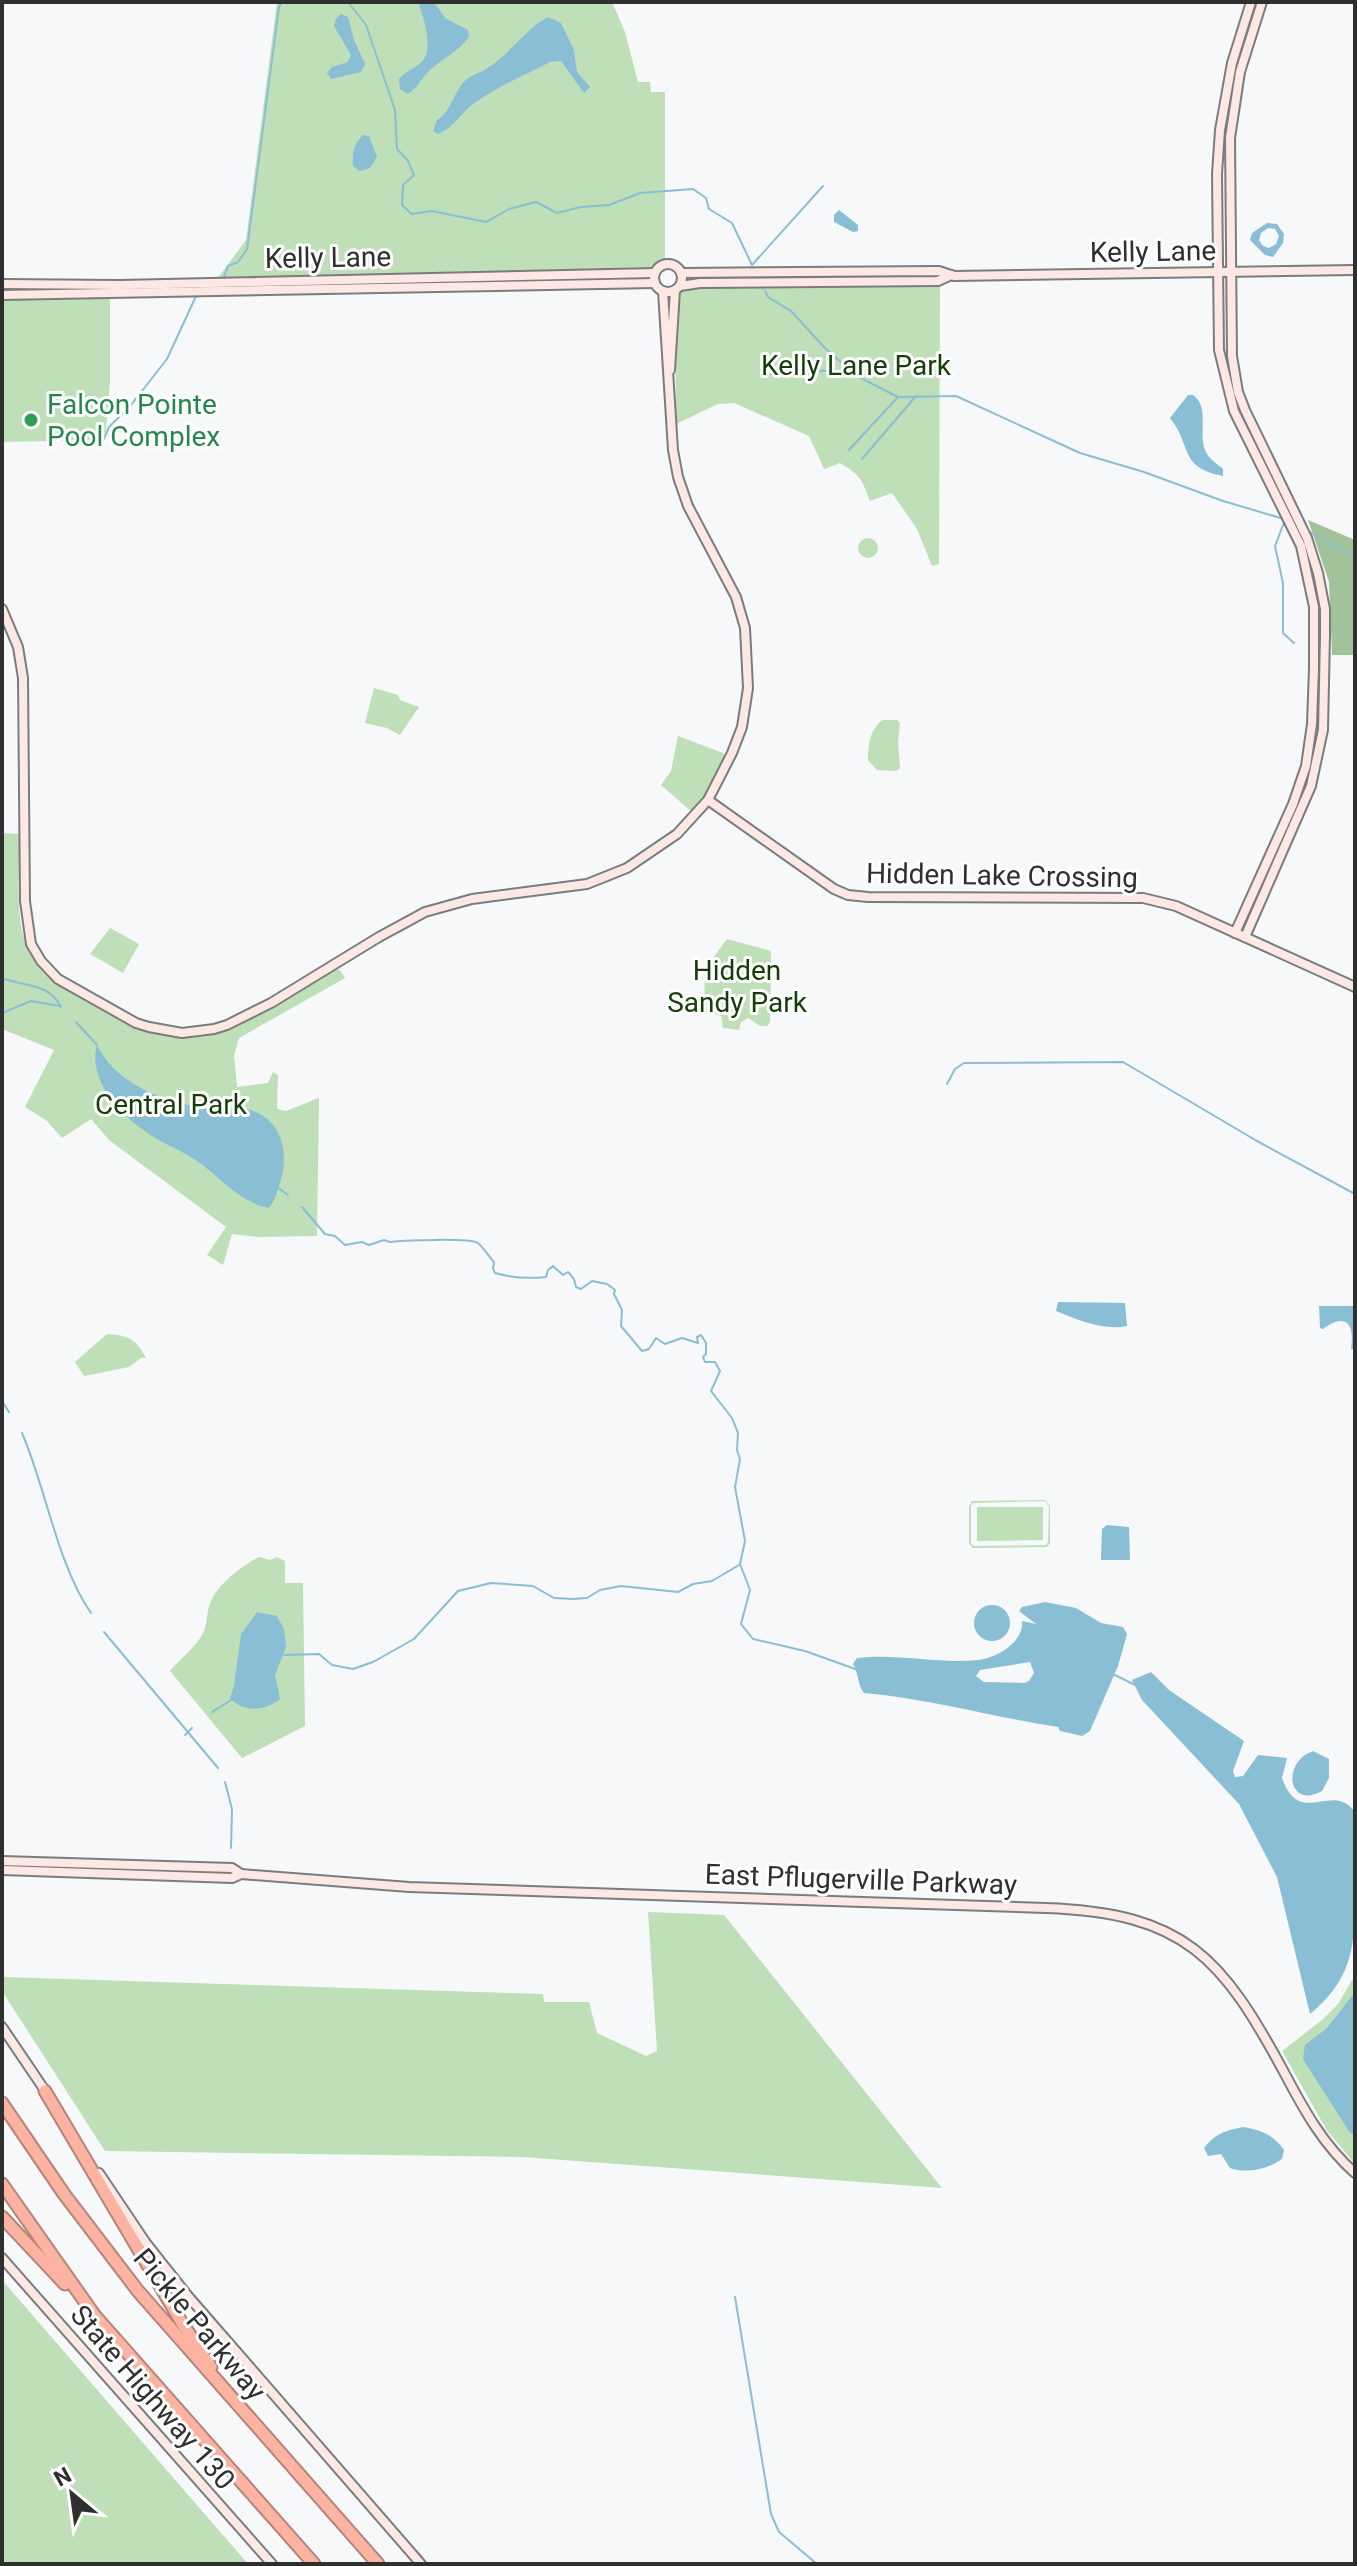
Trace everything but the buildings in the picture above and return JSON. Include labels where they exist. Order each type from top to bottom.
[{"type":"highway","points":[[45,2091],[182,2323],[238,2407]]},
{"type":"highway","name":"Pickle Parkway","points":[[2,2103],[64,2194],[138,2291],[378,2564]]},
{"type":"highway","points":[[2,2184],[95,2316]]},
{"type":"highway","points":[[2,2217],[95,2316],[314,2564]]},
{"type":"street","points":[[1251,2],[1232,63],[1220,130],[1217,174],[1219,350],[1225,382],[1242,430],[1268,470]]},
{"type":"street","points":[[1245,937],[1303,808],[1322,739],[1325,609],[1318,573],[1268,470],[1238,392],[1230,337],[1229,161],[1232,117],[1241,71],[1262,2]]},
{"type":"street","points":[[2,609],[18,647],[23,678],[25,901],[31,944],[47,970],[58,979],[136,1023],[182,1033],[227,1025],[271,1003],[425,912],[472,899],[567,888],[605,878],[627,868],[667,842],[708,800],[742,727],[748,688],[748,656],[745,628],[736,597],[688,506],[672,449],[663,291],[655,278],[659,267],[668,264],[675,265],[681,273],[669,374]]},
{"type":"street","name":"Kelly Lane","points":[[681,273],[939,271],[951,275],[1355,270]]},
{"type":"street","name":"Kelly Lane","points":[[677,288],[700,283],[938,281],[951,275]]},
{"type":"street","name":"Kelly Lane","points":[[2,284],[655,278]]},
{"type":"street","name":"Kelly Lane","points":[[2,295],[655,278]]},
{"type":"street","points":[[663,291],[677,288]]},
{"type":"street","points":[[1235,933],[1293,804],[1310,747],[1314,607],[1304,542]]},
{"type":"street","name":"Hidden Lake Crossing","points":[[708,800],[815,877],[848,895],[1143,898],[1176,906],[1355,987]]},
{"type":"street","name":"East Pflugerville Parkway","points":[[2,1861],[232,1868],[241,1874]]},
{"type":"street","points":[[54,1872],[74,1868],[116,1869],[125,1864]]},
{"type":"street","name":"East Pflugerville Parkway","points":[[2,1870],[232,1878],[241,1874],[409,1887],[1046,1908],[1096,1910],[1122,1915],[1173,1935],[1205,1957],[1227,1979],[1247,2006],[1308,2116],[1341,2161],[1355,2173]]},
{"type":"street","points":[[2,2027],[146,2243],[299,2427],[421,2564]]},
{"type":"street","name":"State Highway 130","points":[[2,2258],[272,2564]]},
{"type":"green space","points":[[277,2],[612,2],[625,32],[638,82],[650,82],[651,92],[665,92],[665,272],[217,279],[246,240]]},
{"type":"green space","name":"Kelly Lane Park","points":[[940,279],[939,564],[932,566],[917,529],[892,493],[870,501],[860,478],[847,467],[840,463],[824,469],[809,436],[734,403],[718,404],[676,424],[675,287],[679,282]]},
{"type":"green space","points":[[110,296],[110,382],[105,440],[2,442],[2,298]]},
{"type":"green space","points":[[1308,520],[1355,540],[1355,655],[1332,655],[1329,582]]},
{"type":"green space","points":[[864,538],[872,538],[878,548],[872,558],[864,558],[858,552],[858,544]]},
{"type":"green space","points":[[374,688],[398,695],[400,700],[419,707],[400,735],[387,728],[365,723]]},
{"type":"green space","points":[[883,720],[897,720],[900,723],[900,768],[896,771],[877,770],[868,760],[873,732]]},
{"type":"green space","points":[[678,736],[723,753],[726,757],[710,788],[692,812],[661,785],[671,771]]},
{"type":"green space","name":"Central Park","points":[[2,833],[19,834],[20,913],[24,938],[34,959],[67,990],[135,1027],[169,1035],[219,1031],[267,1011],[334,970],[340,970],[345,978],[239,1038],[234,1056],[237,1087],[268,1083],[273,1072],[278,1075],[277,1109],[286,1111],[319,1098],[317,1236],[232,1234],[223,1265],[207,1255],[226,1227],[109,1140],[91,1119],[62,1138],[47,1121],[25,1107],[54,1050],[2,1029]]},
{"type":"green space","points":[[110,928],[139,944],[123,973],[90,954]]},
{"type":"green space","name":"Hidden Sandy Park","points":[[727,939],[771,951],[770,1022],[767,1026],[760,1026],[748,1018],[741,1022],[739,1030],[723,1028],[721,1016],[704,1011],[705,969]]},
{"type":"green space","points":[[107,1334],[131,1339],[146,1358],[129,1367],[84,1376],[75,1362]]},
{"type":"green space","points":[[1045,1500],[1050,1506],[1050,1543],[1047,1547],[973,1548],[969,1544],[969,1507],[972,1501]],"holes":[[[1045,1501],[1049,1506],[1046,1545],[971,1544],[973,1503]]]},
{"type":"green space","points":[[977,1507],[1043,1507],[1043,1540],[977,1541]]},
{"type":"green space","points":[[259,1557],[270,1560],[277,1557],[285,1561],[285,1583],[303,1583],[305,1726],[242,1758],[170,1671],[200,1638],[210,1604],[218,1590],[238,1570]]},
{"type":"green space","points":[[648,1912],[724,1915],[942,2188],[522,2157],[105,2151],[2,1991],[2,1977],[543,1994],[544,2002],[589,2002],[597,2033],[646,2056],[657,2051]]},
{"type":"green space","points":[[1355,1975],[1355,2164],[1326,2129],[1282,2051],[1338,2004]]},
{"type":"green space","points":[[2,2280],[248,2564],[2,2564]]},
{"type":"water","points":[[418,2],[434,2],[445,18],[468,30],[469,37],[430,70],[408,94],[400,89],[399,79],[424,59],[428,46]]},
{"type":"water","points":[[341,14],[348,17],[365,64],[361,72],[331,79],[327,73],[332,67],[348,62],[351,55],[334,26]]},
{"type":"water","points":[[548,17],[561,23],[574,50],[577,72],[590,87],[584,93],[561,61],[550,62],[485,96],[444,131],[438,134],[433,131],[437,120],[445,113],[465,81],[497,61]]},
{"type":"water","points":[[363,135],[369,136],[377,157],[370,168],[360,171],[353,166],[353,157],[355,146]]},
{"type":"water","points":[[839,210],[858,225],[858,231],[853,232],[834,222],[834,215]]},
{"type":"water","points":[[1267,223],[1277,224],[1284,234],[1283,243],[1273,257],[1265,255],[1250,240],[1252,233]],"holes":[[[1268,228],[1275,229],[1279,236],[1276,244],[1269,248],[1263,246],[1259,240],[1261,233]]]},
{"type":"water","points":[[1188,395],[1193,395],[1201,406],[1205,450],[1223,469],[1223,476],[1199,467],[1193,461],[1170,418]]},
{"type":"water","points":[[97,1045],[119,1073],[149,1092],[201,1108],[250,1110],[270,1122],[281,1141],[284,1163],[270,1206],[268,1208],[247,1200],[196,1160],[152,1136],[119,1109],[97,1072]]},
{"type":"water","points":[[1058,1302],[1125,1303],[1127,1326],[1100,1326],[1082,1321],[1056,1311]]},
{"type":"water","points":[[1319,1306],[1355,1306],[1355,1349],[1351,1349],[1352,1333],[1347,1323],[1338,1321],[1320,1328]]},
{"type":"water","points":[[1107,1525],[1129,1527],[1130,1560],[1101,1560],[1102,1529]]},
{"type":"water","points":[[1045,1602],[1076,1608],[1101,1623],[1123,1627],[1127,1634],[1118,1666],[1090,1731],[1082,1736],[1060,1731],[1058,1727],[913,1699],[864,1693],[862,1690],[853,1664],[857,1658],[985,1659],[1014,1642],[1019,1636],[1022,1621],[1036,1624],[1019,1611],[1022,1607]],"holes":[[[1030,1662],[1034,1673],[1024,1683],[984,1682],[976,1676],[980,1670]]]},
{"type":"water","points":[[992,1605],[1005,1610],[1010,1623],[1005,1636],[992,1641],[979,1636],[974,1623],[979,1610]]},
{"type":"water","points":[[257,1612],[277,1616],[284,1629],[286,1647],[275,1675],[280,1699],[254,1709],[241,1706],[230,1698],[241,1634]]},
{"type":"water","points":[[1151,1672],[1169,1690],[1244,1741],[1233,1771],[1235,1777],[1243,1776],[1258,1755],[1287,1758],[1282,1778],[1289,1793],[1307,1803],[1336,1800],[1346,1803],[1355,1812],[1354,1923],[1350,1956],[1336,1986],[1310,2014],[1277,1877],[1239,1804],[1142,1700],[1132,1680]]},
{"type":"water","points":[[1313,1751],[1329,1759],[1329,1778],[1322,1791],[1302,1794],[1296,1790],[1293,1774],[1296,1765]]},
{"type":"water","points":[[1355,1992],[1355,2134],[1350,2133],[1303,2059],[1305,2045],[1327,2028]]},
{"type":"water","points":[[1243,2127],[1276,2140],[1284,2150],[1282,2159],[1264,2168],[1243,2171],[1230,2168],[1221,2154],[1208,2156],[1204,2148],[1213,2139],[1226,2131]]},
{"type":"waterway","points":[[223,279],[228,266],[238,262],[247,249],[282,2]]},
{"type":"waterway","points":[[348,2],[366,25],[395,110],[397,149],[408,161],[414,175],[403,185],[402,205],[412,214],[432,211],[486,222],[509,209],[536,202],[557,213],[609,205],[640,193],[693,189],[706,198],[709,209],[732,223],[752,265],[823,186]]},
{"type":"waterway","points":[[765,291],[768,297],[791,311],[855,375],[898,397],[956,396],[1080,453],[1284,519]]},
{"type":"waterway","points":[[104,439],[109,427],[131,405],[167,359],[197,294]]},
{"type":"waterway","points":[[785,372],[848,370]]},
{"type":"waterway","points":[[862,459],[916,396]]},
{"type":"waterway","points":[[849,450],[897,398]]},
{"type":"waterway","points":[[1285,520],[1275,546],[1283,583],[1283,633],[1294,643]]},
{"type":"waterway","points":[[1308,531],[1355,558]]},
{"type":"waterway","points":[[2,978],[43,989],[61,1007]]},
{"type":"waterway","points":[[2,1013],[31,1001],[60,1006]]},
{"type":"waterway","points":[[76,1022],[97,1045]]},
{"type":"waterway","points":[[947,1084],[955,1069],[964,1063],[1123,1062],[1355,1194]]},
{"type":"waterway","points":[[277,1187],[288,1195]]},
{"type":"waterway","points":[[302,1207],[325,1234],[335,1236],[345,1245],[362,1242],[369,1245],[384,1240],[473,1241],[494,1262],[495,1273],[520,1278],[546,1277],[553,1266],[563,1275],[568,1272],[576,1287],[581,1289],[592,1281],[607,1284],[615,1290],[622,1310],[621,1326],[642,1351],[649,1349],[656,1338],[665,1344],[682,1338],[698,1343],[697,1337],[701,1335],[706,1343],[705,1362],[715,1362],[720,1371],[711,1391],[732,1418],[738,1433],[740,1459],[735,1487],[745,1541],[740,1564],[750,1590],[741,1624],[753,1639],[805,1651],[858,1670]]},
{"type":"waterway","points":[[2,1401],[9,1412]]},
{"type":"waterway","points":[[22,1433],[69,1572],[91,1613]]},
{"type":"waterway","points":[[284,1655],[319,1654],[332,1665],[353,1669],[373,1662],[414,1639],[458,1591],[491,1583],[533,1586],[554,1598],[573,1599],[587,1598],[600,1590],[621,1586],[678,1592],[693,1584],[712,1581],[739,1565]]},
{"type":"waterway","points":[[104,1632],[218,1768]]},
{"type":"waterway","points":[[1115,1675],[1135,1685]]},
{"type":"waterway","points":[[212,1712],[233,1699]]},
{"type":"waterway","points":[[185,1735],[192,1728]]},
{"type":"waterway","points":[[225,1782],[232,1809],[231,1848]]},
{"type":"waterway","points":[[735,2297],[771,2514],[779,2532],[817,2564]]},
{"type":"place","name":"Falcon Pointe Pool Complex","points":[[31,420]]}]
